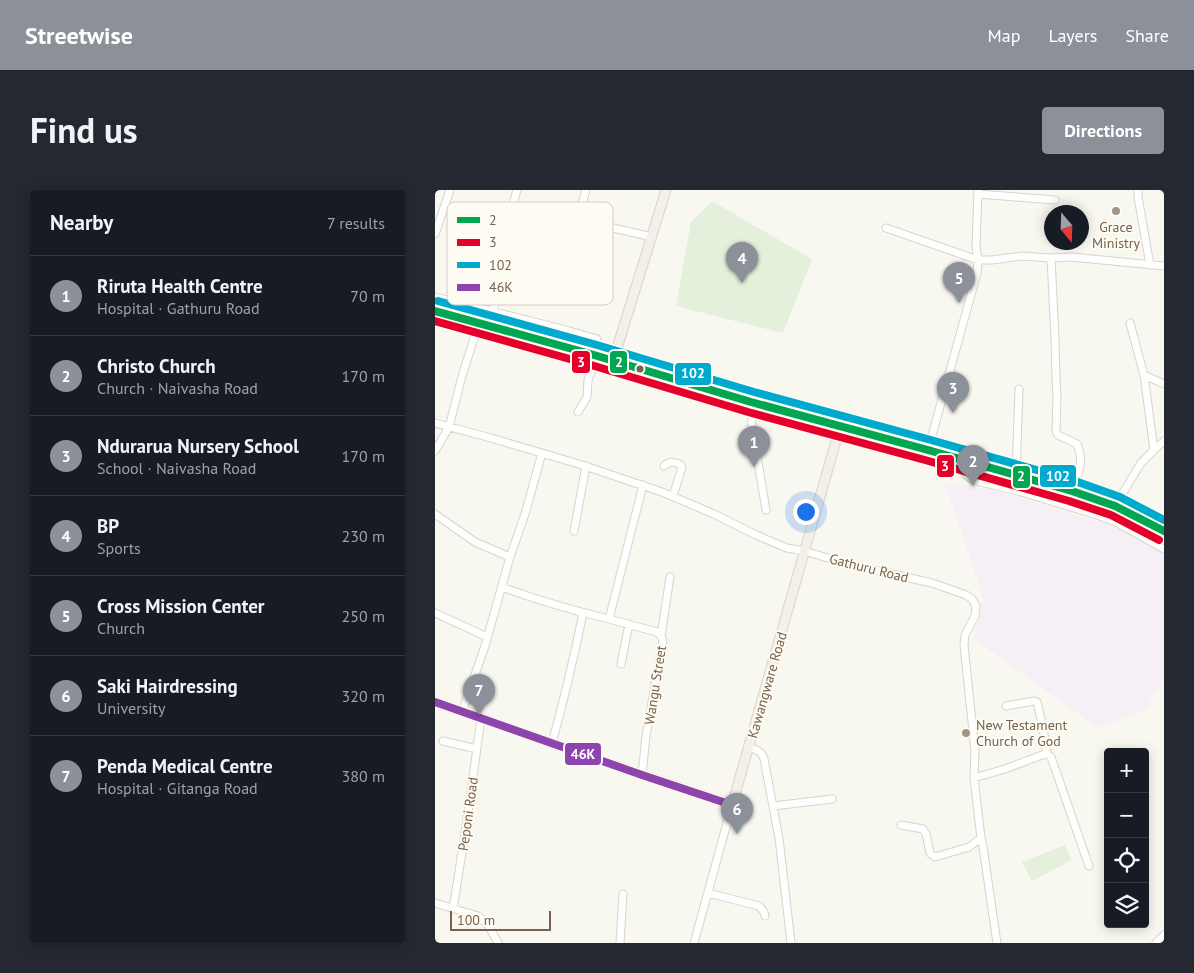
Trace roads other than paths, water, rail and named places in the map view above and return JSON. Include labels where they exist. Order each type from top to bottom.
[{"type":"main road","points":[[613,360],[666,190]]},
{"type":"main road","points":[[435,311],[613,360],[657,376],[1072,491],[1115,506],[1164,531]]},
{"type":"main road","name":"Kawangware Road","points":[[732,804],[840,427]]},
{"type":"main road","points":[[435,702],[642,775],[732,804]]},
{"type":"street","points":[[435,234],[450,190]]},
{"type":"street","points":[[1138,190],[1150,266]]},
{"type":"street","points":[[928,450],[977,273],[978,192],[1055,200]]},
{"type":"street","points":[[613,228],[652,237]]},
{"type":"street","points":[[886,228],[978,260],[1022,256],[1071,257],[1164,266]]},
{"type":"street","points":[[1051,258],[1057,396],[1056,431],[1058,435],[1077,444],[1081,459],[1080,471],[1072,491]]},
{"type":"street","points":[[466,305],[597,339],[598,343],[588,380],[587,397],[579,412]]},
{"type":"street","points":[[493,312],[495,305]]},
{"type":"street","points":[[435,451],[449,427],[463,376],[475,321],[474,307]]},
{"type":"street","points":[[499,328],[502,314]]},
{"type":"street","points":[[1131,323],[1143,375],[1154,450]]},
{"type":"street","points":[[545,341],[548,325]]},
{"type":"street","points":[[564,346],[566,330]]},
{"type":"street","points":[[1143,375],[1164,384]]},
{"type":"street","points":[[1018,491],[1019,389]]},
{"type":"street","points":[[751,402],[752,426],[765,510]]},
{"type":"street","name":"Gathuru Road","points":[[435,423],[586,466],[643,485],[673,496],[787,548],[804,551],[852,566],[931,583],[966,595],[972,599],[976,606],[975,616],[965,635],[964,645],[975,751],[974,778],[997,943]]},
{"type":"street","points":[[1115,506],[1141,464],[1164,441]]},
{"type":"street","points":[[462,712],[525,514],[542,453]]},
{"type":"street","points":[[967,461],[966,475],[973,480],[1018,491],[1097,515],[1116,522],[1164,549]]},
{"type":"street","points":[[664,466],[672,462],[680,464],[682,467],[673,496]]},
{"type":"street","points":[[574,531],[586,466]]},
{"type":"street","points":[[609,619],[643,485]]},
{"type":"street","points":[[435,514],[475,542],[510,557]]},
{"type":"street","points":[[661,636],[670,577]]},
{"type":"street","name":"Wangu Street","points":[[502,586],[548,603],[657,632],[661,636],[663,648],[646,736],[642,775]]},
{"type":"street","points":[[435,613],[487,637]]},
{"type":"street","points":[[552,743],[583,613]]},
{"type":"street","points":[[621,664],[629,624]]},
{"type":"street","points":[[1006,706],[1037,702],[1047,754],[1055,765],[1089,866]]},
{"type":"street","name":"Peponi Road","points":[[453,908],[481,718]]},
{"type":"street","points":[[443,741],[477,749]]},
{"type":"street","points":[[749,747],[763,755],[779,838],[791,943]]},
{"type":"street","points":[[974,778],[1047,754]]},
{"type":"street","points":[[773,806],[832,799]]},
{"type":"street","name":"Kawangware Road","points":[[694,943],[732,804]]},
{"type":"street","points":[[901,825],[923,828],[927,834],[930,853],[935,857],[969,847],[981,838]]},
{"type":"street","points":[[708,893],[759,906],[765,916]]},
{"type":"street","points":[[620,943],[623,894]]},
{"type":"street","points":[[435,903],[478,916],[489,926],[498,943]]},
{"type":"street","points":[[1156,943],[1164,935]]},
{"type":"place","name":"Grace Ministry","points":[[1116,211]]},
{"type":"place","name":"BP","points":[[742,283]]},
{"type":"place","name":"Cross Mission Center","points":[[959,303]]},
{"type":"place","name":"Ndurarua Nursery School","points":[[953,413]]},
{"type":"place","name":"Riruta Health Centre","points":[[754,467]]},
{"type":"place","name":"Christo Church","points":[[973,486]]},
{"type":"place","name":"Penda Medical Centre","points":[[479,715]]},
{"type":"place","name":"New Testament Church of God","points":[[966,733]]},
{"type":"place","name":"Saki Hairdressing","points":[[737,834]]}]
